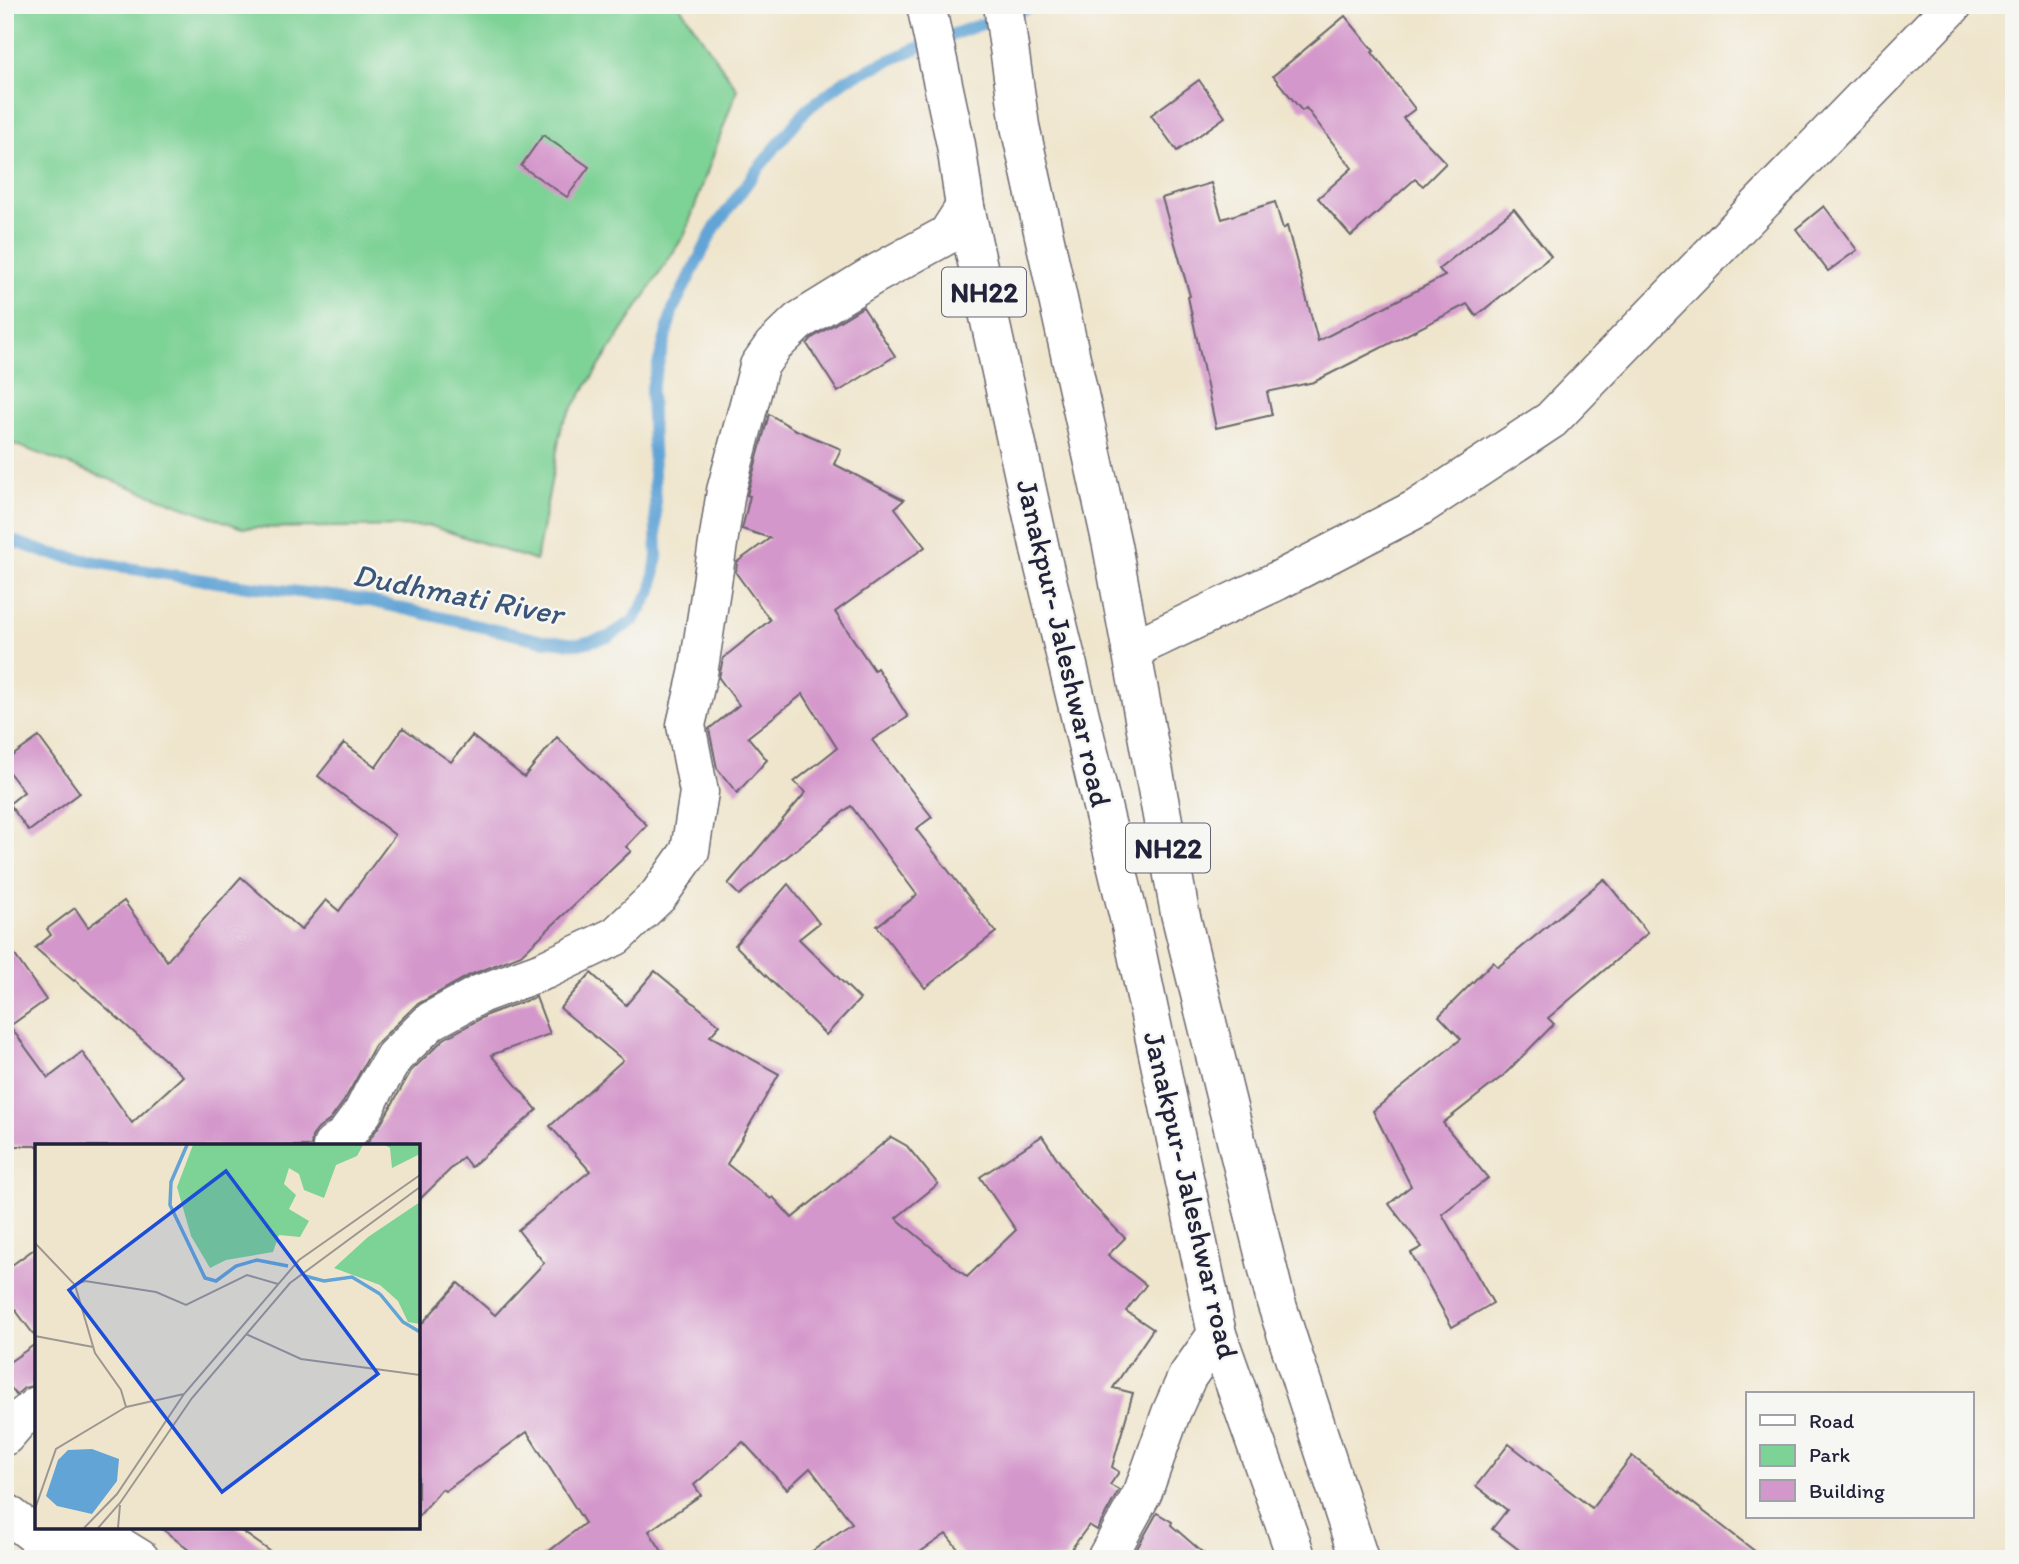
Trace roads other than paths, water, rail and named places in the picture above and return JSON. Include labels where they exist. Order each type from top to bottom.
[{"type":"main road","name":"Janakpur- Jaleshwar road","points":[[926,5],[956,145],[965,207],[1043,563],[1132,929],[1217,1334],[1297,1559]]},
{"type":"main road","name":"Janakpur- Jaleshwar road","points":[[1003,5],[1020,126],[1112,545],[1180,913],[1276,1302],[1359,1559]]},
{"type":"main road","points":[[1131,650],[1277,581],[1416,509],[1551,420],[1952,5]]},
{"type":"main road","points":[[335,1144],[346,1135],[363,1112],[394,1057],[431,1021],[480,994],[545,970],[616,936],[658,896],[690,851],[699,792],[686,725],[698,674],[726,491],[759,366],[773,345],[799,321],[872,276],[947,235],[965,207]]},
{"type":"main road","points":[[1105,1559],[1143,1492],[1187,1377],[1217,1334]]},
{"type":"main road","points":[[5,1436],[35,1408]]},
{"type":"main road","points":[[5,1511],[35,1535],[101,1535],[140,1559]]},
{"type":"waterway","name":"Dudhmati River","points":[[5,538],[47,553],[223,583],[365,600],[539,640],[579,644],[608,637],[634,620],[652,590],[657,556],[651,391],[673,309],[714,229],[756,171],[806,110],[847,79],[929,43],[1035,5]]}]
